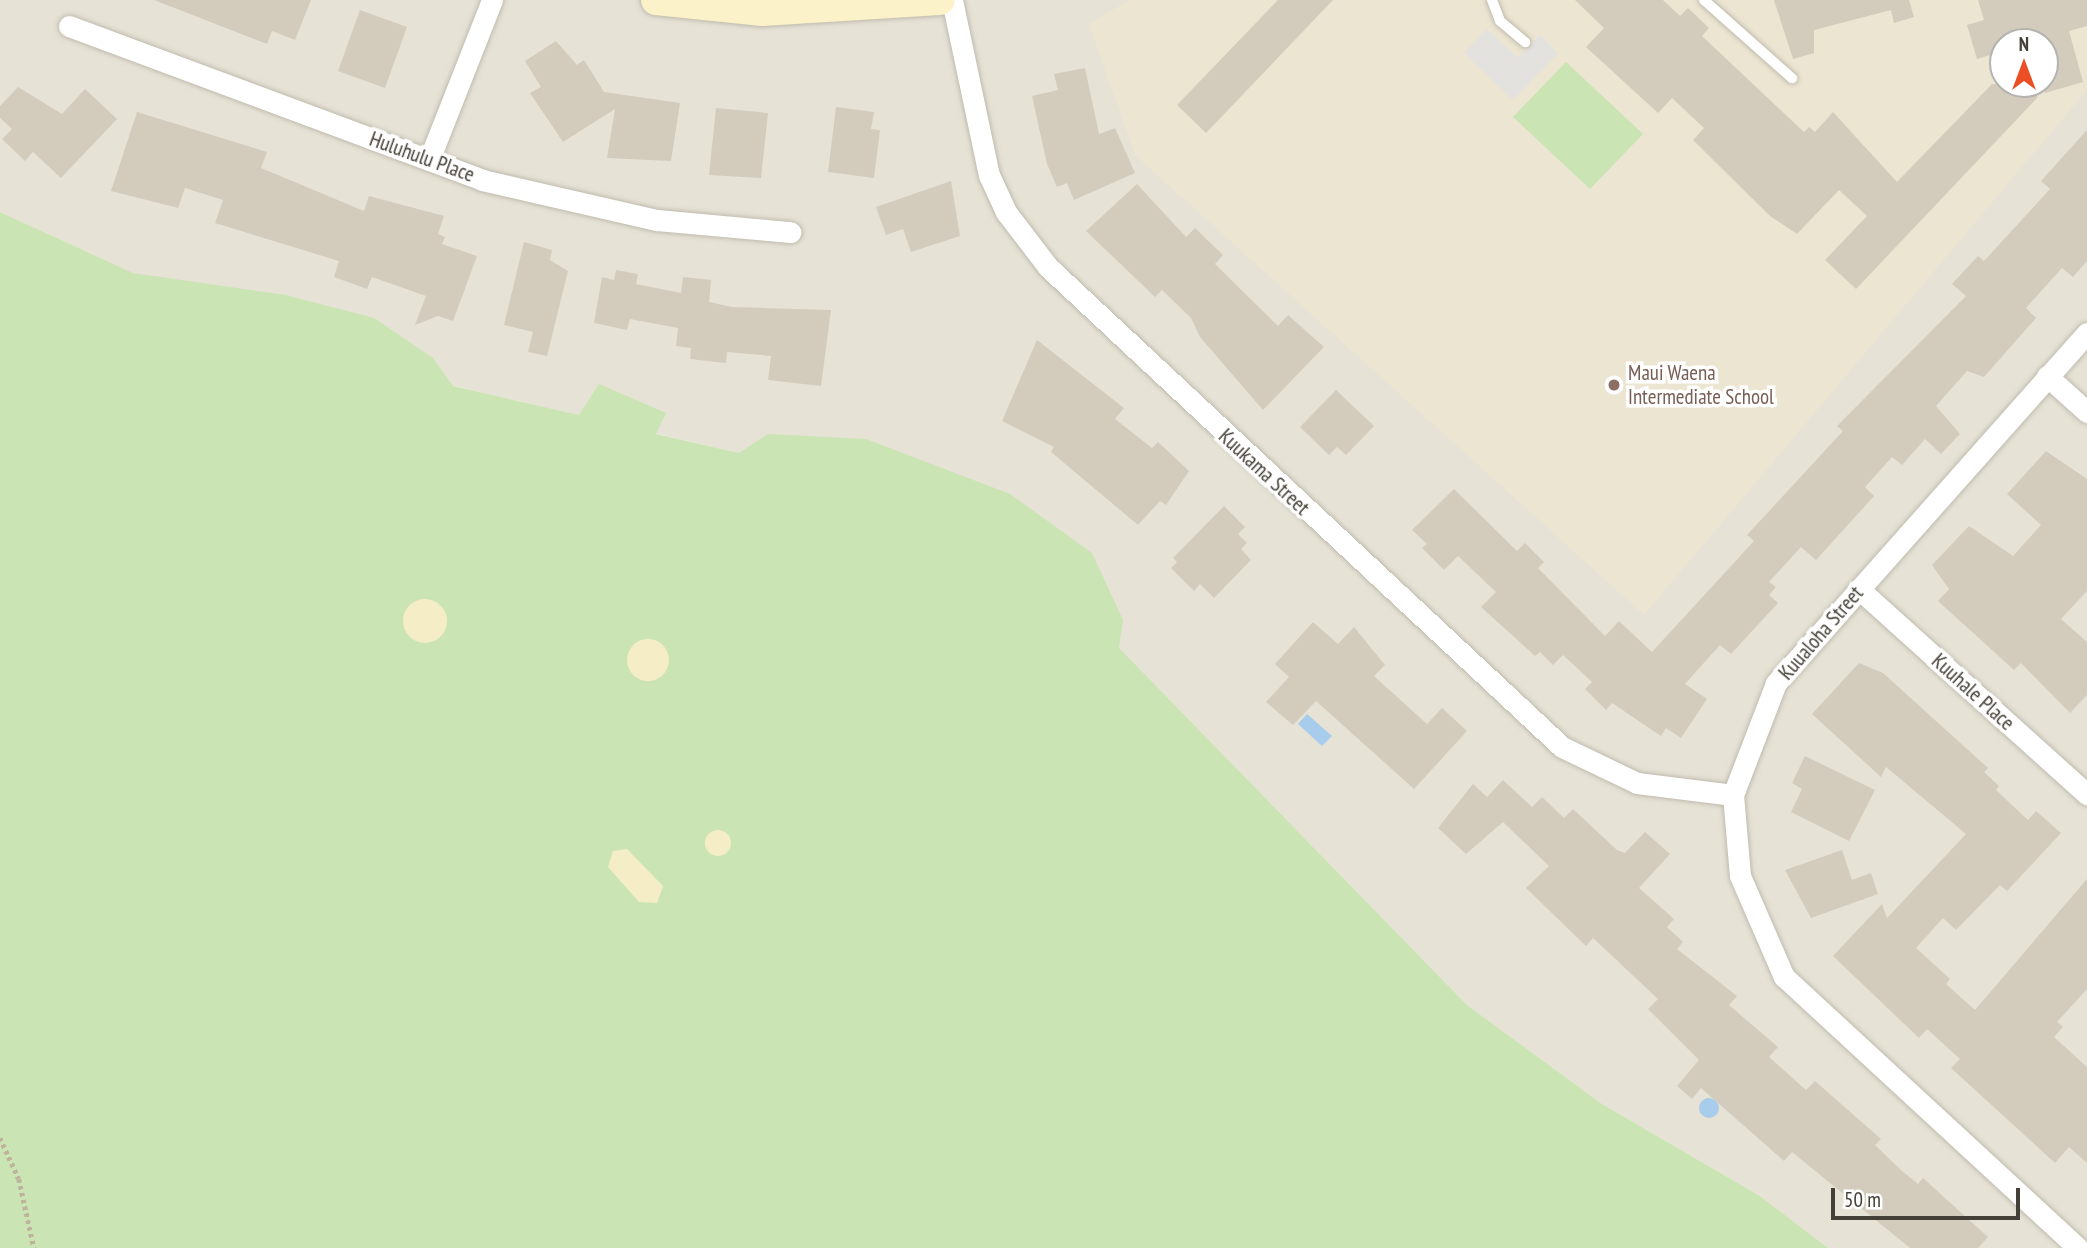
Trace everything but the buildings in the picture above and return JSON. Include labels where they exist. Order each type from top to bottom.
[{"type":"street","points":[[429,160],[492,0]]},
{"type":"street","points":[[656,0],[762,11],[940,0]]},
{"type":"street","name":"Kuukama Street","points":[[952,0],[989,175],[1006,212],[1048,267],[1562,747],[1637,783],[1733,795]]},
{"type":"street","name":"Huluhulu Place","points":[[69,26],[429,160],[593,208],[790,232]]},
{"type":"street","name":"Kuualoha Street","points":[[2078,1248],[1784,977],[1749,908],[1733,795],[1776,683],[2087,333]]},
{"type":"street","points":[[2047,376],[2087,412]]},
{"type":"street","name":"Kuuhale Place","points":[[1858,589],[2087,794]]},
{"type":"lane","points":[[1493,0],[1500,21],[1525,42]]},
{"type":"lane","points":[[1704,0],[1792,78]]},
{"type":"path","points":[[0,1138],[19,1179],[34,1248]]},
{"type":"shaded area","points":[[0,0],[2087,0],[2087,1248],[1828,1248],[1760,1196],[1602,1104],[1467,1005],[1088,617],[807,469],[395,372],[178,294],[0,212]]},
{"type":"shaded area","name":"Maui Waena Intermediate School","points":[[1129,0],[2087,0],[2087,90],[1644,615],[1135,155],[1089,24]]},
{"type":"shaded area","points":[[1487,29],[1518,58],[1540,35],[1558,53],[1513,100],[1464,53]]},
{"type":"green space","points":[[1566,62],[1643,134],[1590,189],[1513,117]]},
{"type":"green space","points":[[0,212],[133,273],[286,295],[374,318],[433,358],[453,386],[579,415],[599,384],[666,413],[656,434],[739,453],[768,434],[866,439],[1010,494],[1092,553],[1123,620],[1119,648],[1467,1005],[1602,1104],[1760,1196],[1828,1248],[0,1248]]},
{"type":"sand","points":[[425,599],[440,606],[447,621],[440,636],[425,643],[410,636],[403,621],[410,606]]},
{"type":"sand","points":[[648,639],[663,645],[669,660],[663,675],[648,681],[633,675],[627,660],[633,645]]},
{"type":"sand","points":[[718,830],[728,833],[731,843],[728,853],[718,856],[708,853],[705,843],[708,833]]},
{"type":"sand","points":[[627,849],[663,886],[657,903],[639,902],[608,867],[613,851]]},
{"type":"water","points":[[1307,714],[1332,736],[1322,746],[1298,724]]},
{"type":"water","points":[[1705,1098],[1713,1098],[1719,1108],[1713,1118],[1705,1118],[1699,1112],[1699,1104]]},
{"type":"place","name":"Maui Waena Intermediate School","points":[[1614,385]]}]
